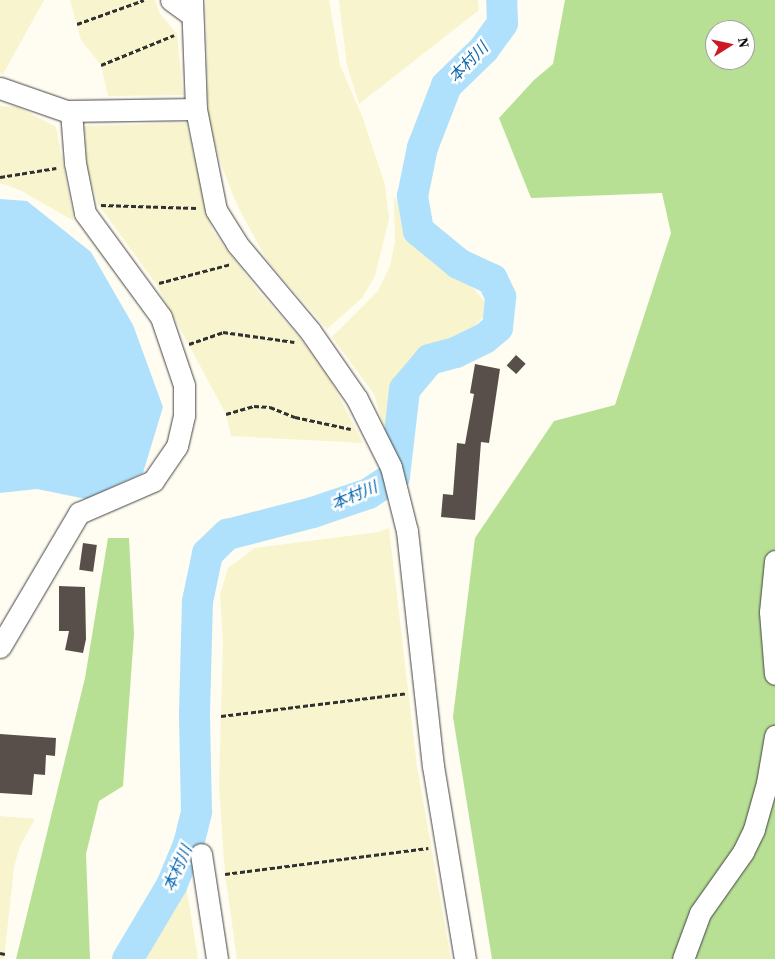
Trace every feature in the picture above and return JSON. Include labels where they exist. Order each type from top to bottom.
[{"type":"street","points":[[171,0],[192,8],[196,109],[216,210],[237,244],[310,331],[357,399],[391,467],[407,531],[433,766],[465,959]]},
{"type":"street","points":[[0,88],[71,111],[196,109]]},
{"type":"street","points":[[0,647],[79,513],[153,481],[176,446],[184,415],[184,385],[160,317],[85,213],[75,163],[71,111]]},
{"type":"street","points":[[775,561],[770,612],[775,674]]},
{"type":"street","points":[[683,959],[700,912],[743,852],[754,829],[767,783],[775,736]]},
{"type":"street","points":[[201,854],[217,959]]},
{"type":"path","points":[[77,24],[144,0]]},
{"type":"path","points":[[101,65],[177,34]]},
{"type":"path","points":[[0,177],[64,166]]},
{"type":"path","points":[[98,204],[206,208]]},
{"type":"path","points":[[156,284],[236,262]]},
{"type":"path","points":[[189,344],[223,332],[305,344]]},
{"type":"path","points":[[226,414],[254,406],[270,407],[295,417],[357,430]]},
{"type":"path","points":[[221,716],[408,693]]},
{"type":"path","points":[[225,874],[431,847]]},
{"type":"path","points":[[0,953],[5,954]]},
{"type":"shaded area","points":[[0,0],[44,0],[3,74],[0,73]]},
{"type":"shaded area","points":[[70,0],[155,0],[160,14],[177,34],[183,95],[108,96],[101,65],[81,40]]},
{"type":"shaded area","points":[[206,0],[329,0],[340,65],[362,116],[385,185],[389,219],[375,276],[362,298],[327,329],[267,260],[238,207],[222,167],[208,120]]},
{"type":"shaded area","points":[[339,0],[478,0],[479,10],[359,104],[347,65]]},
{"type":"shaded area","points":[[0,106],[18,107],[56,127],[74,221],[20,190],[0,183]]},
{"type":"shaded area","points":[[186,123],[212,230],[258,291],[305,344],[332,383],[363,443],[231,436],[226,414],[156,284],[98,204],[87,169],[84,126]]},
{"type":"shaded area","points":[[394,196],[411,235],[437,264],[474,289],[486,303],[485,315],[464,337],[429,350],[411,362],[401,373],[394,387],[387,437],[374,394],[332,337],[378,291],[390,266],[395,242]]},
{"type":"shaded area","points":[[389,528],[417,766],[451,959],[237,959],[225,874],[219,786],[223,642],[220,595],[228,568],[255,548],[379,532]]},
{"type":"shaded area","points":[[0,816],[35,819],[20,846],[14,867],[4,959],[0,959]]},
{"type":"shaded area","points":[[186,885],[198,959],[138,959]]},
{"type":"green space","points":[[565,0],[775,0],[775,959],[492,959],[453,717],[475,538],[554,421],[615,405],[671,233],[662,193],[531,198],[499,118],[534,80],[553,64]]},
{"type":"green space","points":[[108,538],[129,538],[134,634],[123,786],[99,801],[86,854],[90,959],[16,959],[85,678]]},
{"type":"water","points":[[0,199],[27,201],[91,252],[133,325],[163,407],[143,473],[86,499],[37,489],[0,493]]},
{"type":"building","points":[[516,355],[526,364],[516,374],[507,365]]},
{"type":"building","points":[[475,364],[500,369],[489,443],[481,442],[475,520],[441,517],[443,494],[453,495],[457,443],[465,444],[474,394],[470,393]]},
{"type":"building","points":[[83,543],[97,545],[93,572],[79,570]]},
{"type":"building","points":[[59,586],[85,587],[86,639],[83,653],[65,650],[69,631],[59,631]]},
{"type":"building","points":[[0,734],[56,738],[55,756],[46,755],[45,775],[34,774],[32,795],[0,793]]},
{"type":"waterway","name":"本村川","points":[[127,959],[171,885],[188,844],[196,811],[194,713],[197,601],[207,553],[227,534],[312,512],[368,493],[394,476],[404,389],[429,359],[455,352],[484,338],[497,327],[500,296],[492,279],[458,263],[418,230],[412,196],[422,147],[446,85],[483,49],[502,23],[501,0]]}]
